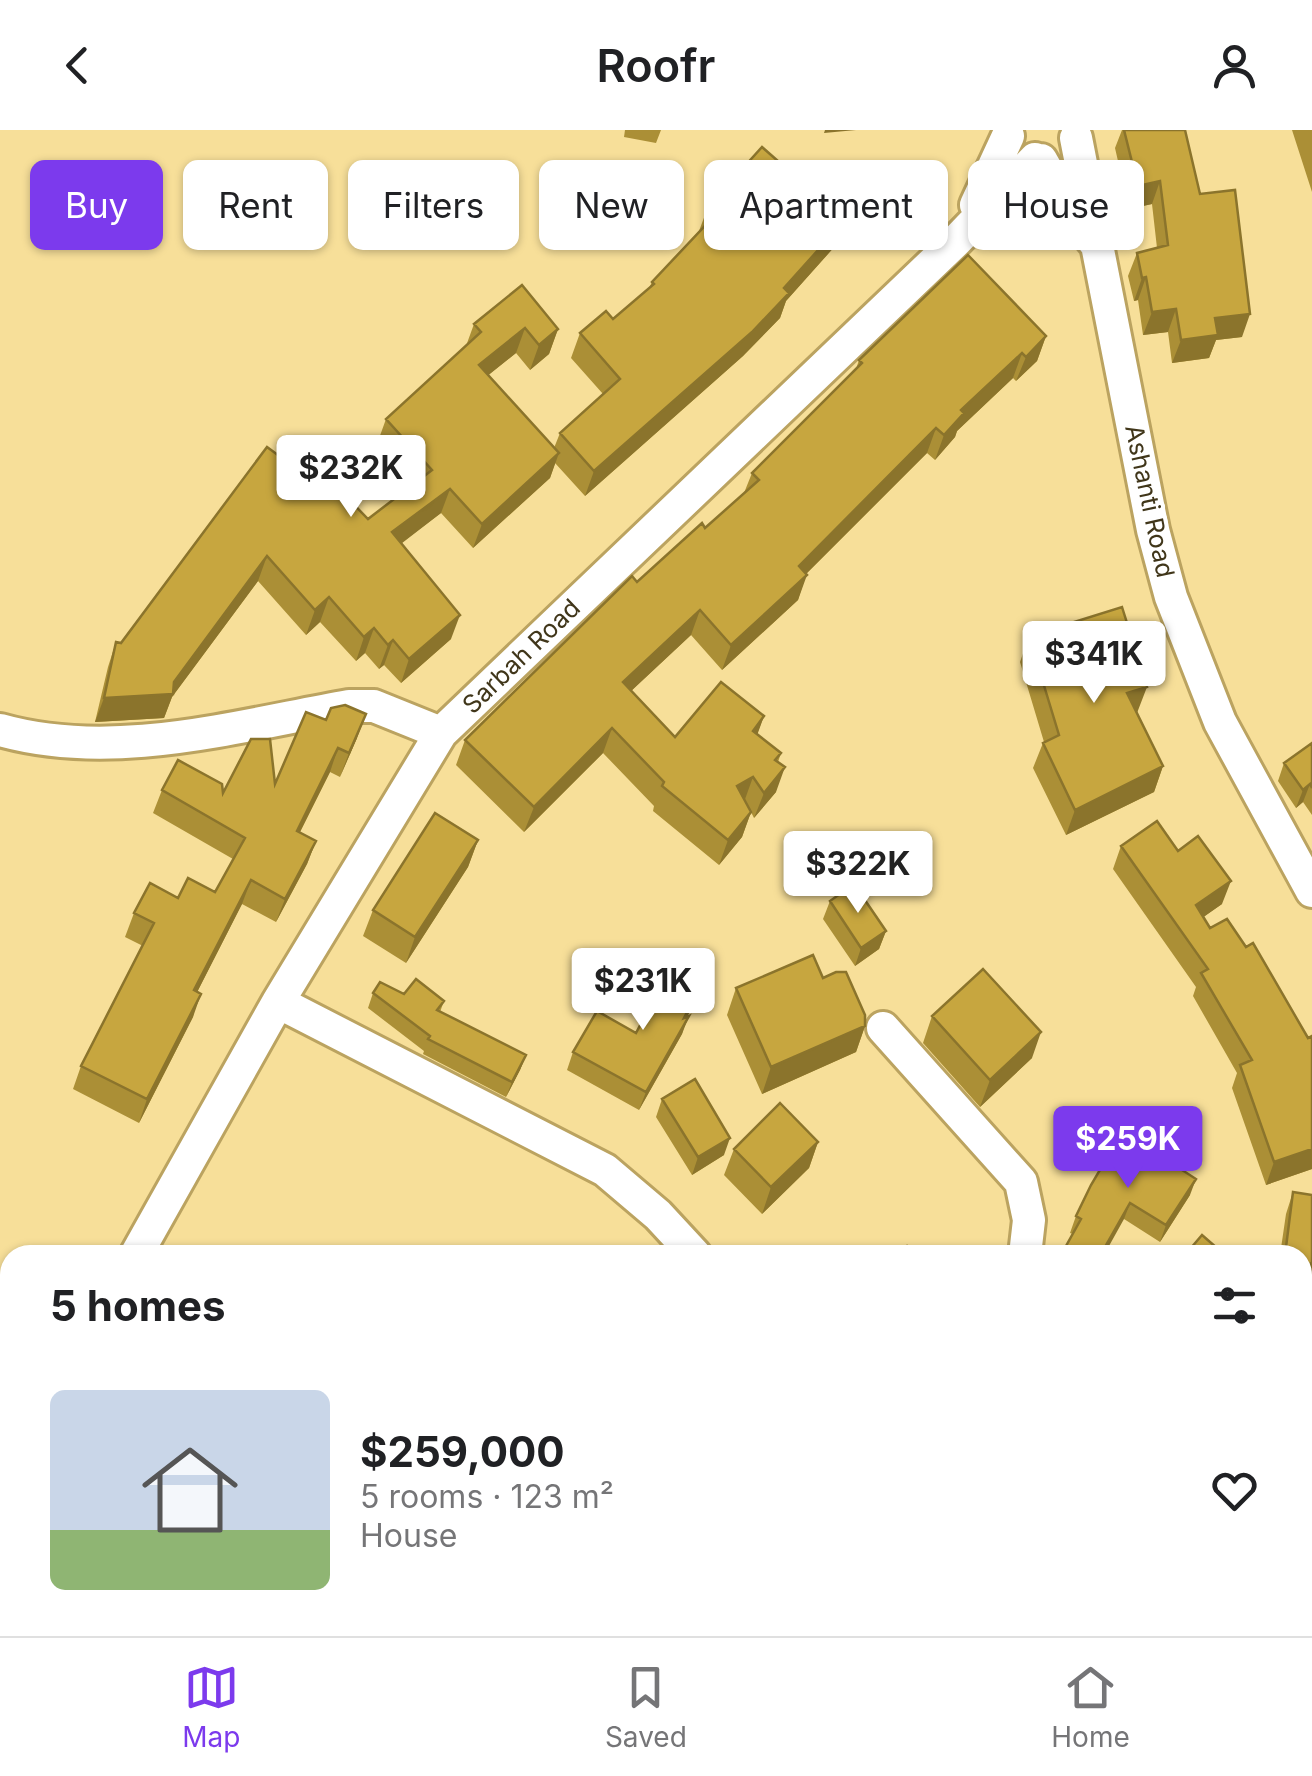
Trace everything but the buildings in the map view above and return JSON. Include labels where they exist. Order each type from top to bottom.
[{"type":"street","name":"Ashanti Road","points":[[1008,133],[1014,147],[1038,160]]},
{"type":"street","points":[[957,240],[1008,133]]},
{"type":"street","points":[[1077,134],[1082,160]]},
{"type":"street","name":"Sarbah Road","points":[[1038,160],[1062,154],[1077,134]]},
{"type":"street","name":"Sarbah Road","points":[[142,1245],[278,1002],[441,732],[968,229]]},
{"type":"street","name":"Ashanti Road","points":[[1099,250],[1153,530],[1171,598],[1220,722],[1312,890]]},
{"type":"street","points":[[0,730],[38,740],[154,741],[349,706],[374,706],[441,732]]},
{"type":"street","points":[[278,1002],[605,1170],[658,1215],[686,1245]]},
{"type":"street","points":[[883,1028],[1020,1182],[1029,1220],[1026,1245]]}]
